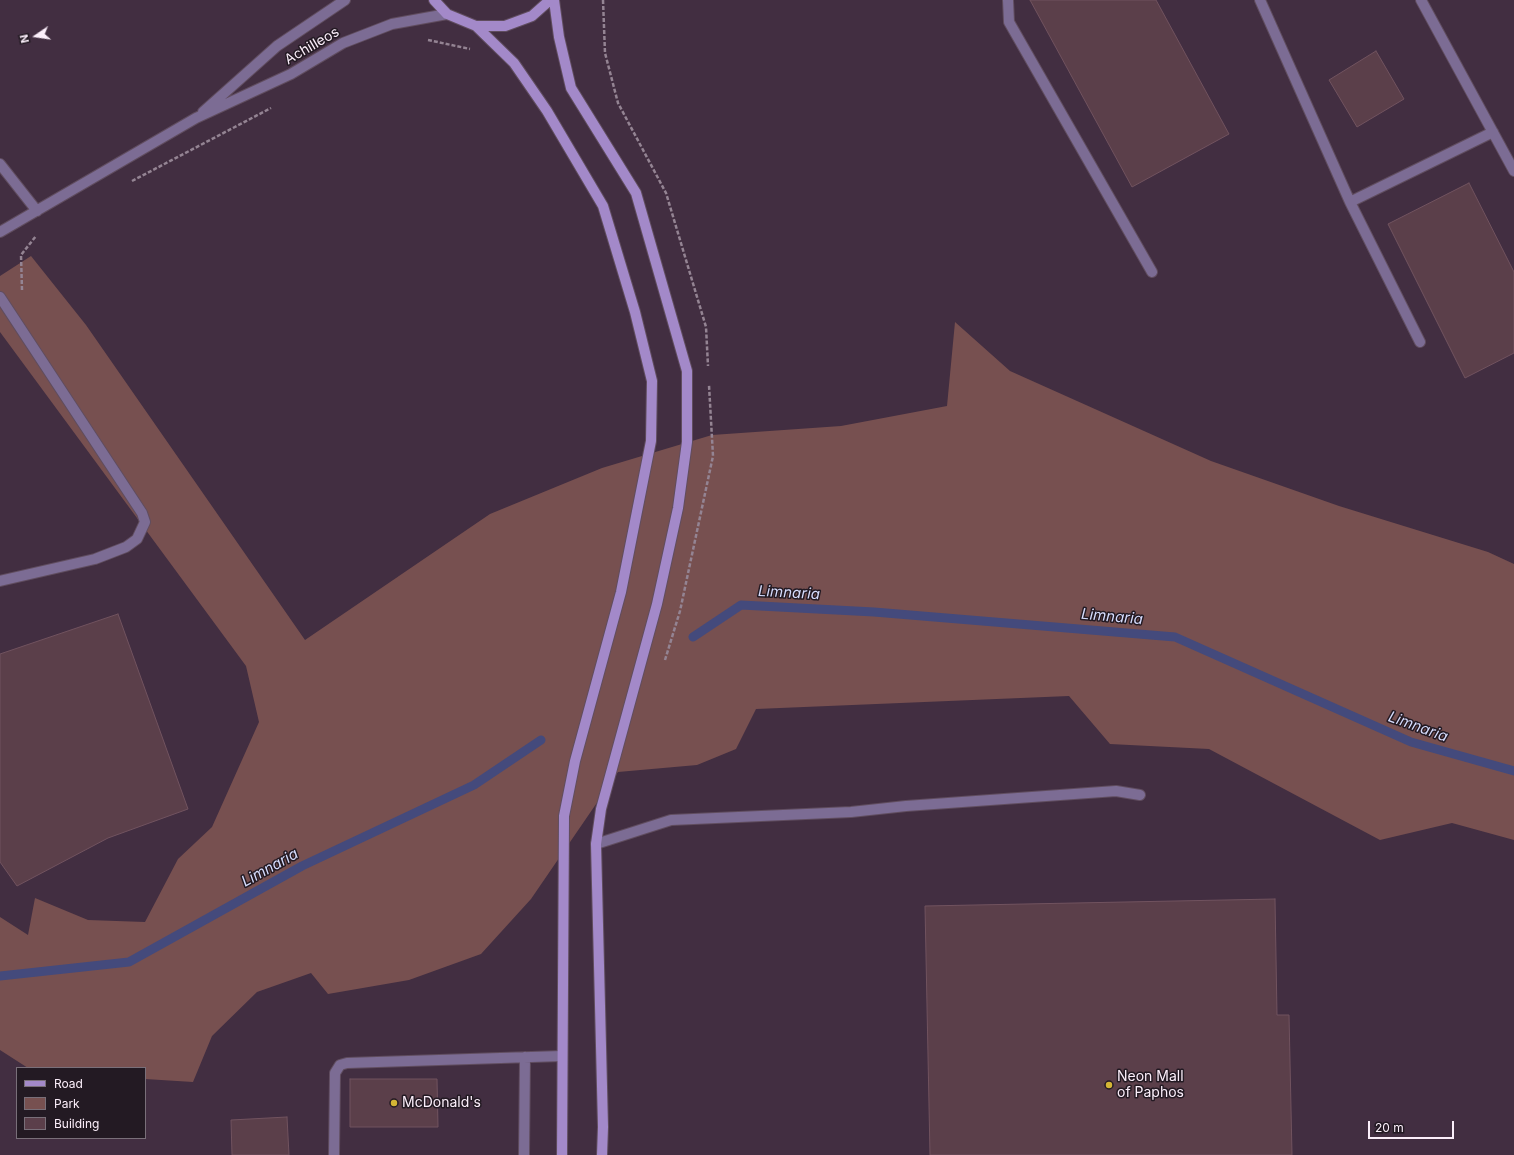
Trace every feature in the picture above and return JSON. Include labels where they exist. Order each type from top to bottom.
[{"type":"street","name":"Achilleos","points":[[196,118],[277,46],[346,0]]},
{"type":"street","points":[[434,0],[447,14],[476,26],[514,62],[546,111],[603,206],[635,312],[652,381],[651,441],[621,592],[575,762],[564,816],[562,1155]]},
{"type":"street","points":[[476,26],[505,26],[532,16],[550,0]]},
{"type":"street","points":[[554,0],[559,37],[571,88],[636,193],[687,371],[687,442],[678,508],[657,604],[601,809],[596,844],[604,1127],[602,1155]]},
{"type":"street","points":[[1008,0],[1009,22],[1152,272]]},
{"type":"street","points":[[1260,0],[1350,202],[1420,342]]},
{"type":"street","points":[[1421,0],[1514,171]]},
{"type":"street","name":"Achilleos","points":[[0,232],[196,118],[292,74],[343,43],[392,24],[447,14]]},
{"type":"street","points":[[1350,202],[1493,132]]},
{"type":"street","points":[[0,164],[37,211]]},
{"type":"street","points":[[0,297],[142,513],[145,522],[137,539],[126,547],[95,559],[0,581]]},
{"type":"street","points":[[596,844],[671,820],[851,812],[906,806],[1116,791],[1140,795]]},
{"type":"street","points":[[334,1155],[335,1073],[340,1065],[347,1063],[562,1056]]},
{"type":"street","points":[[524,1155],[525,1057]]},
{"type":"path","points":[[425,40],[432,40],[473,50]]},
{"type":"path","points":[[125,184],[278,104]]},
{"type":"path","points":[[22,290],[21,255],[38,234]]},
{"type":"green space","points":[[31,256],[86,325],[305,640],[490,514],[602,468],[712,435],[841,426],[947,406],[955,322],[1010,371],[1211,461],[1339,506],[1488,552],[1514,564],[1514,840],[1452,823],[1380,840],[1209,749],[1110,744],[1069,696],[756,709],[736,749],[697,765],[618,772],[531,899],[481,954],[409,980],[328,994],[311,973],[257,992],[212,1036],[193,1082],[146,1079],[146,1067],[26,1067],[0,1050],[0,917],[28,935],[35,898],[88,920],[145,922],[178,859],[212,827],[259,722],[246,666],[0,332],[0,276]]},
{"type":"building","points":[[1030,0],[1156,0],[1229,134],[1132,187]]},
{"type":"building","points":[[1376,51],[1404,99],[1357,127],[1329,80]]},
{"type":"building","points":[[1469,183],[1514,272],[1514,353],[1465,378],[1388,224]]},
{"type":"building","points":[[118,614],[188,809],[108,838],[17,886],[0,862],[0,654]]},
{"type":"building","name":"Neon Mall of Paphos","points":[[1275,899],[1277,1015],[1289,1015],[1292,1155],[930,1155],[925,906]]},
{"type":"building","name":"McDonald's","points":[[350,1079],[437,1079],[438,1127],[350,1127]]},
{"type":"building","points":[[287,1117],[289,1155],[232,1155],[231,1120]]},
{"type":"waterway","name":"Limnaria","points":[[693,637],[741,605],[874,612],[1175,637],[1411,742],[1514,771]]},
{"type":"waterway","name":"Limnaria","points":[[0,976],[129,962],[302,866],[474,785],[541,740]]},
{"type":"place","name":"Neon Mall of Paphos","points":[[1109,1085]]},
{"type":"place","name":"McDonald's","points":[[394,1103]]}]
